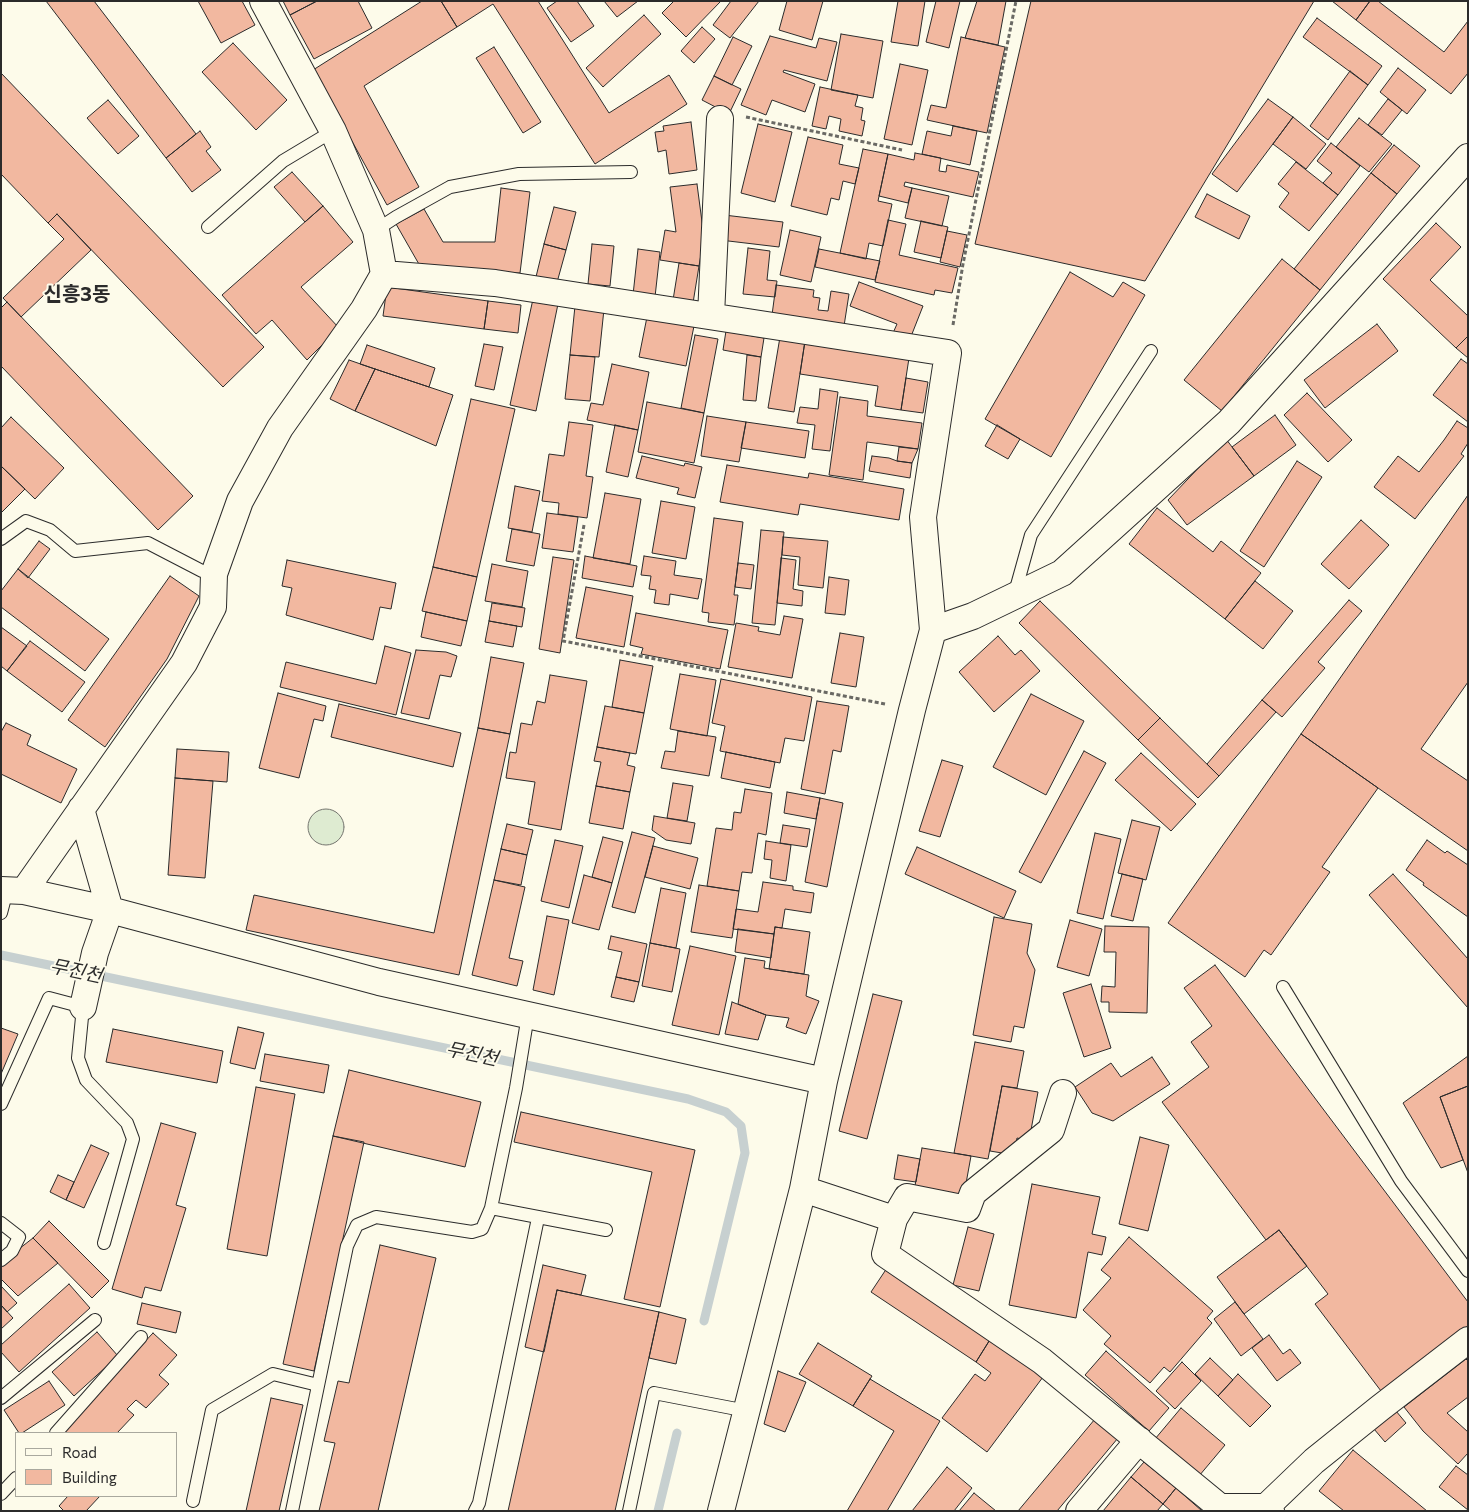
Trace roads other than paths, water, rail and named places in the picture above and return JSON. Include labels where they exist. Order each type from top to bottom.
[{"type":"street","points":[[9,896],[81,809],[184,663],[213,607],[214,574],[240,501],[280,428],[364,310],[384,274],[376,230],[333,131],[263,1]]},
{"type":"street","points":[[711,316],[720,119]]},
{"type":"street","points":[[933,630],[972,616],[1062,572],[1229,422],[1468,157]]},
{"type":"street","points":[[384,274],[495,283],[948,353],[923,517],[933,630],[912,710],[824,1081],[803,1189],[721,1511]]},
{"type":"street","points":[[81,809],[110,910],[95,953],[83,1007]]},
{"type":"street","points":[[9,896],[110,910],[380,982],[824,1081]]},
{"type":"street","points":[[1063,1093],[1051,1130],[973,1193],[966,1209],[907,1197],[894,1219],[885,1254],[1042,1361],[1220,1507],[1269,1509],[1314,1461],[1468,1340]]},
{"type":"street","points":[[803,1189],[894,1219]]},
{"type":"street","points":[[1079,1511],[1138,1440]]},
{"type":"lane","points":[[208,227],[283,161],[333,131]]},
{"type":"lane","points":[[376,230],[450,187],[519,174],[631,172]]},
{"type":"lane","points":[[1014,596],[1031,535],[1151,351]]},
{"type":"lane","points":[[1,539],[26,521],[50,530],[75,551],[148,543],[202,571],[214,574]]},
{"type":"lane","points":[[1283,987],[1401,1181],[1468,1271]]},
{"type":"lane","points":[[1,1104],[49,998],[83,1007],[78,1058],[86,1080],[127,1123],[133,1139],[104,1243]]},
{"type":"lane","points":[[292,1511],[347,1246],[357,1225],[376,1216],[472,1232],[482,1229],[491,1208],[516,1088],[528,1015]]},
{"type":"lane","points":[[491,1208],[606,1230]]},
{"type":"lane","points":[[475,1511],[479,1503],[538,1218]]},
{"type":"lane","points":[[1,1223],[19,1237],[12,1251],[1,1260]]},
{"type":"lane","points":[[1,1398],[95,1320]]},
{"type":"lane","points":[[57,1432],[141,1337]]},
{"type":"lane","points":[[193,1500],[212,1410],[273,1374],[318,1385]]},
{"type":"lane","points":[[629,1511],[654,1393],[747,1411]]},
{"type":"lane","points":[[1,1494],[15,1479]]},
{"type":"waterway","name":"무진천","points":[[1,955],[688,1099],[726,1112],[741,1126],[745,1153],[704,1321]]},
{"type":"waterway","name":"무진천","points":[[658,1511],[677,1433]]},
{"type":"district","name":"신흥3동","points":[[77,294]]}]
